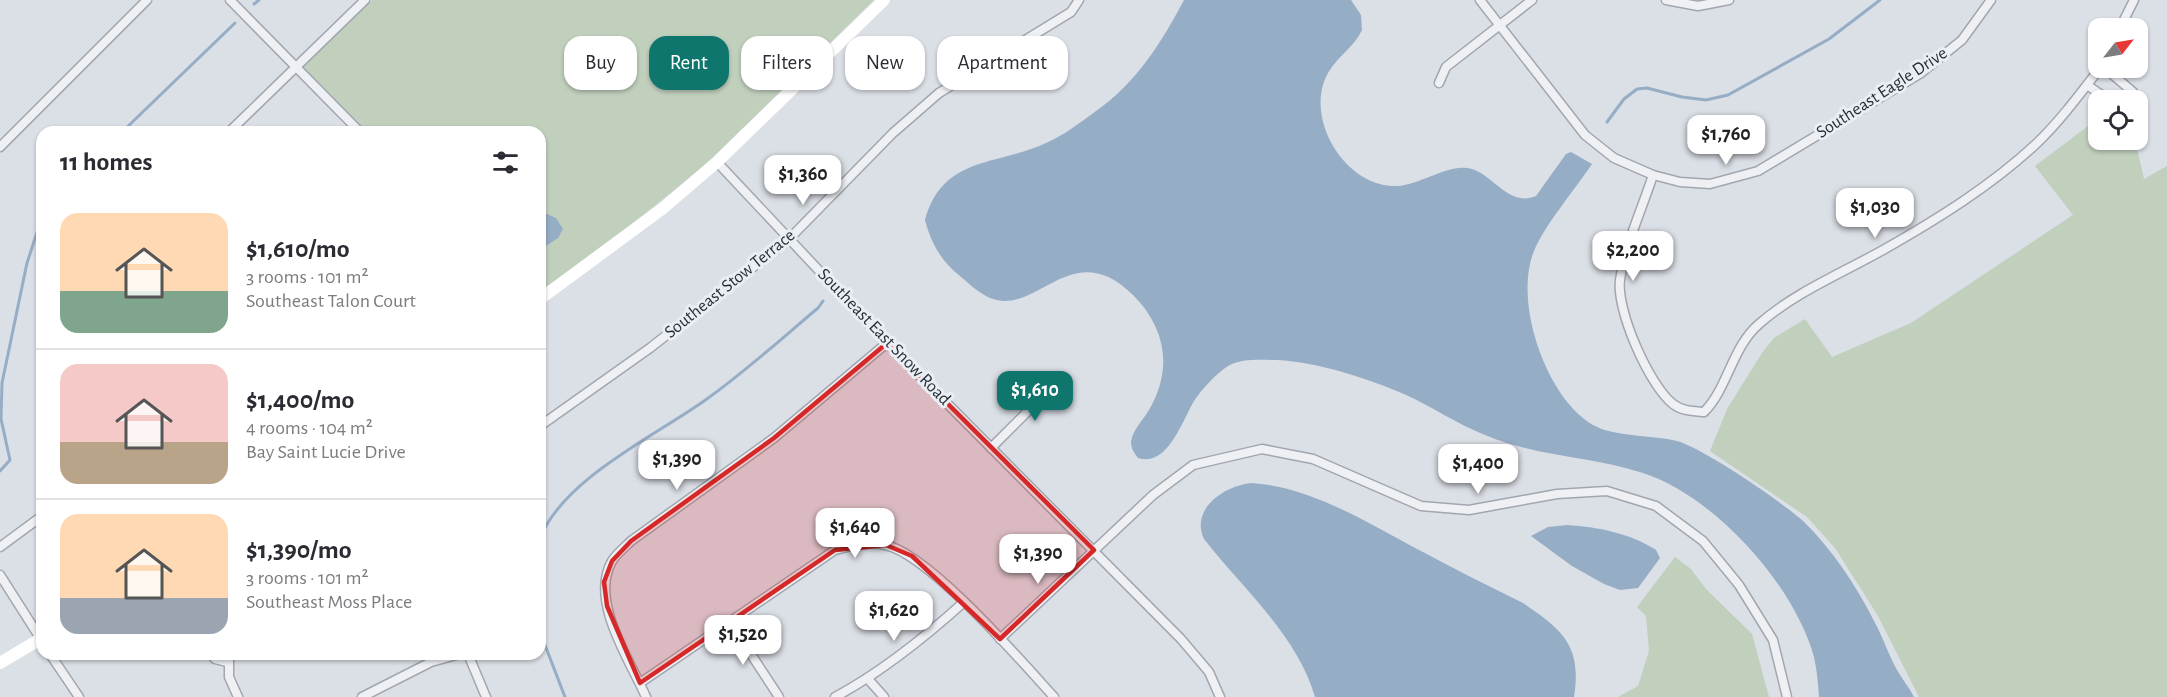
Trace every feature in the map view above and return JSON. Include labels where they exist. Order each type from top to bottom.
[{"type":"street","points":[[0,147],[147,0]]},
{"type":"street","points":[[230,0],[354,126]]},
{"type":"street","points":[[235,126],[365,0]]},
{"type":"street","points":[[546,295],[653,216],[717,162],[884,0]]},
{"type":"street","name":"Southeast Stow Terrace","points":[[546,422],[650,348],[789,239],[893,133],[939,93],[1071,12],[1079,0]]},
{"type":"street","name":"Southeast Eagle Drive","points":[[1480,0],[1585,135],[1614,159],[1653,175],[1680,182],[1710,184],[1758,171],[1921,73],[1962,40],[1991,0]]},
{"type":"street","points":[[1439,83],[1446,67],[1532,0]]},
{"type":"street","points":[[1666,0],[1698,6],[1729,0]]},
{"type":"street","points":[[2125,18],[2134,0]]},
{"type":"street","points":[[1653,175],[1620,281],[1621,308],[1658,388],[1674,405],[1688,411],[1704,412],[1712,405],[1737,354],[1757,325],[1785,305],[1923,227],[2005,171],[2036,143],[2092,78]]},
{"type":"street","points":[[2117,78],[2131,90]]},
{"type":"street","points":[[2087,85],[2094,90]]},
{"type":"street","name":"Southeast East Snow Road","points":[[717,162],[887,343],[1094,550],[1209,672],[1220,697]]},
{"type":"street","points":[[645,697],[607,606],[604,582],[612,561],[631,541],[774,438],[887,343]]},
{"type":"street","points":[[991,448],[1060,378]]},
{"type":"street","points":[[1000,639],[1153,495],[1193,465],[1262,449],[1313,459],[1421,506],[1469,510],[1557,494],[1607,491],[1656,506],[1703,542],[1739,585],[1773,640],[1787,697]]},
{"type":"street","points":[[0,546],[36,520]]},
{"type":"street","points":[[640,683],[835,550],[863,544],[886,545],[912,556],[964,602],[1054,697]]},
{"type":"street","points":[[0,575],[36,631]]},
{"type":"street","points":[[835,697],[868,679],[941,623],[964,602]]},
{"type":"street","points":[[730,622],[778,697]]},
{"type":"street","points":[[0,663],[36,643]]},
{"type":"street","points":[[54,660],[79,697]]},
{"type":"street","points":[[228,660],[230,677],[238,697]]},
{"type":"street","points":[[362,697],[411,670],[442,660]]},
{"type":"street","points":[[471,660],[486,697]]},
{"type":"street","points":[[868,679],[884,697]]},
{"type":"highlighted area","points":[[887,343],[1094,550],[1000,639],[912,556],[886,545],[835,550],[640,683],[607,606],[604,582],[612,561],[631,541],[774,438]]},
{"type":"green space","points":[[372,0],[874,0],[833,40],[833,36],[741,36],[741,90],[782,90],[703,167],[603,247],[546,288],[546,126],[361,126],[302,67]]},
{"type":"green space","points":[[2088,126],[2088,150],[2137,150],[2144,179],[2167,166],[2167,697],[1919,697],[1878,616],[1835,548],[1807,517],[1710,451],[1727,409],[1774,338],[1805,319],[1832,357],[1911,323],[2073,215],[2035,166]]},
{"type":"green space","points":[[1675,557],[1691,569],[1706,589],[1752,634],[1769,697],[1618,697],[1638,686],[1649,651],[1646,616],[1637,607]]},
{"type":"water","points":[[1184,0],[1351,0],[1361,15],[1362,30],[1328,73],[1322,91],[1321,110],[1325,129],[1334,147],[1346,163],[1361,175],[1378,184],[1406,185],[1451,169],[1467,168],[1484,175],[1508,193],[1526,198],[1536,196],[1566,154],[1571,152],[1592,164],[1545,230],[1534,251],[1529,272],[1528,295],[1531,321],[1548,371],[1561,393],[1576,412],[1593,425],[1612,432],[1677,441],[1689,446],[1723,464],[1793,512],[1824,543],[1851,581],[1877,627],[1897,670],[1914,697],[1819,697],[1814,657],[1804,629],[1770,573],[1748,546],[1723,522],[1697,501],[1670,485],[1623,467],[1524,448],[1505,442],[1475,431],[1404,394],[1358,377],[1325,367],[1293,361],[1252,360],[1233,363],[1219,372],[1199,394],[1167,448],[1158,456],[1149,459],[1138,458],[1132,448],[1132,438],[1157,395],[1163,364],[1159,335],[1153,321],[1133,295],[1111,278],[1091,272],[1073,274],[1024,297],[1007,301],[990,298],[974,288],[942,258],[930,236],[925,220],[933,199],[958,173],[1052,140],[1111,100],[1147,61]]},
{"type":"water","points":[[546,214],[556,218],[563,229],[558,238],[546,246]]},
{"type":"water","points":[[1251,483],[1296,491],[1339,508],[1523,603],[1559,631],[1572,652],[1576,679],[1574,697],[1315,697],[1307,674],[1282,633],[1204,539],[1201,528],[1202,518],[1212,501],[1230,489]]},
{"type":"water","points":[[1567,525],[1590,527],[1624,535],[1656,550],[1660,558],[1638,588],[1620,590],[1572,566],[1531,536],[1548,527]]},
{"type":"waterway","points":[[254,4],[259,0]]},
{"type":"waterway","points":[[1607,122],[1624,99],[1637,89],[1647,88],[1682,97],[1706,100],[1728,95],[1829,39],[1880,0]]},
{"type":"waterway","points":[[128,126],[235,23]]},
{"type":"waterway","points":[[0,471],[10,460],[1,419],[2,383],[27,263],[36,235]]},
{"type":"waterway","points":[[546,528],[569,497],[589,478],[719,390],[818,308],[823,301]]},
{"type":"waterway","points":[[546,648],[565,697]]}]
